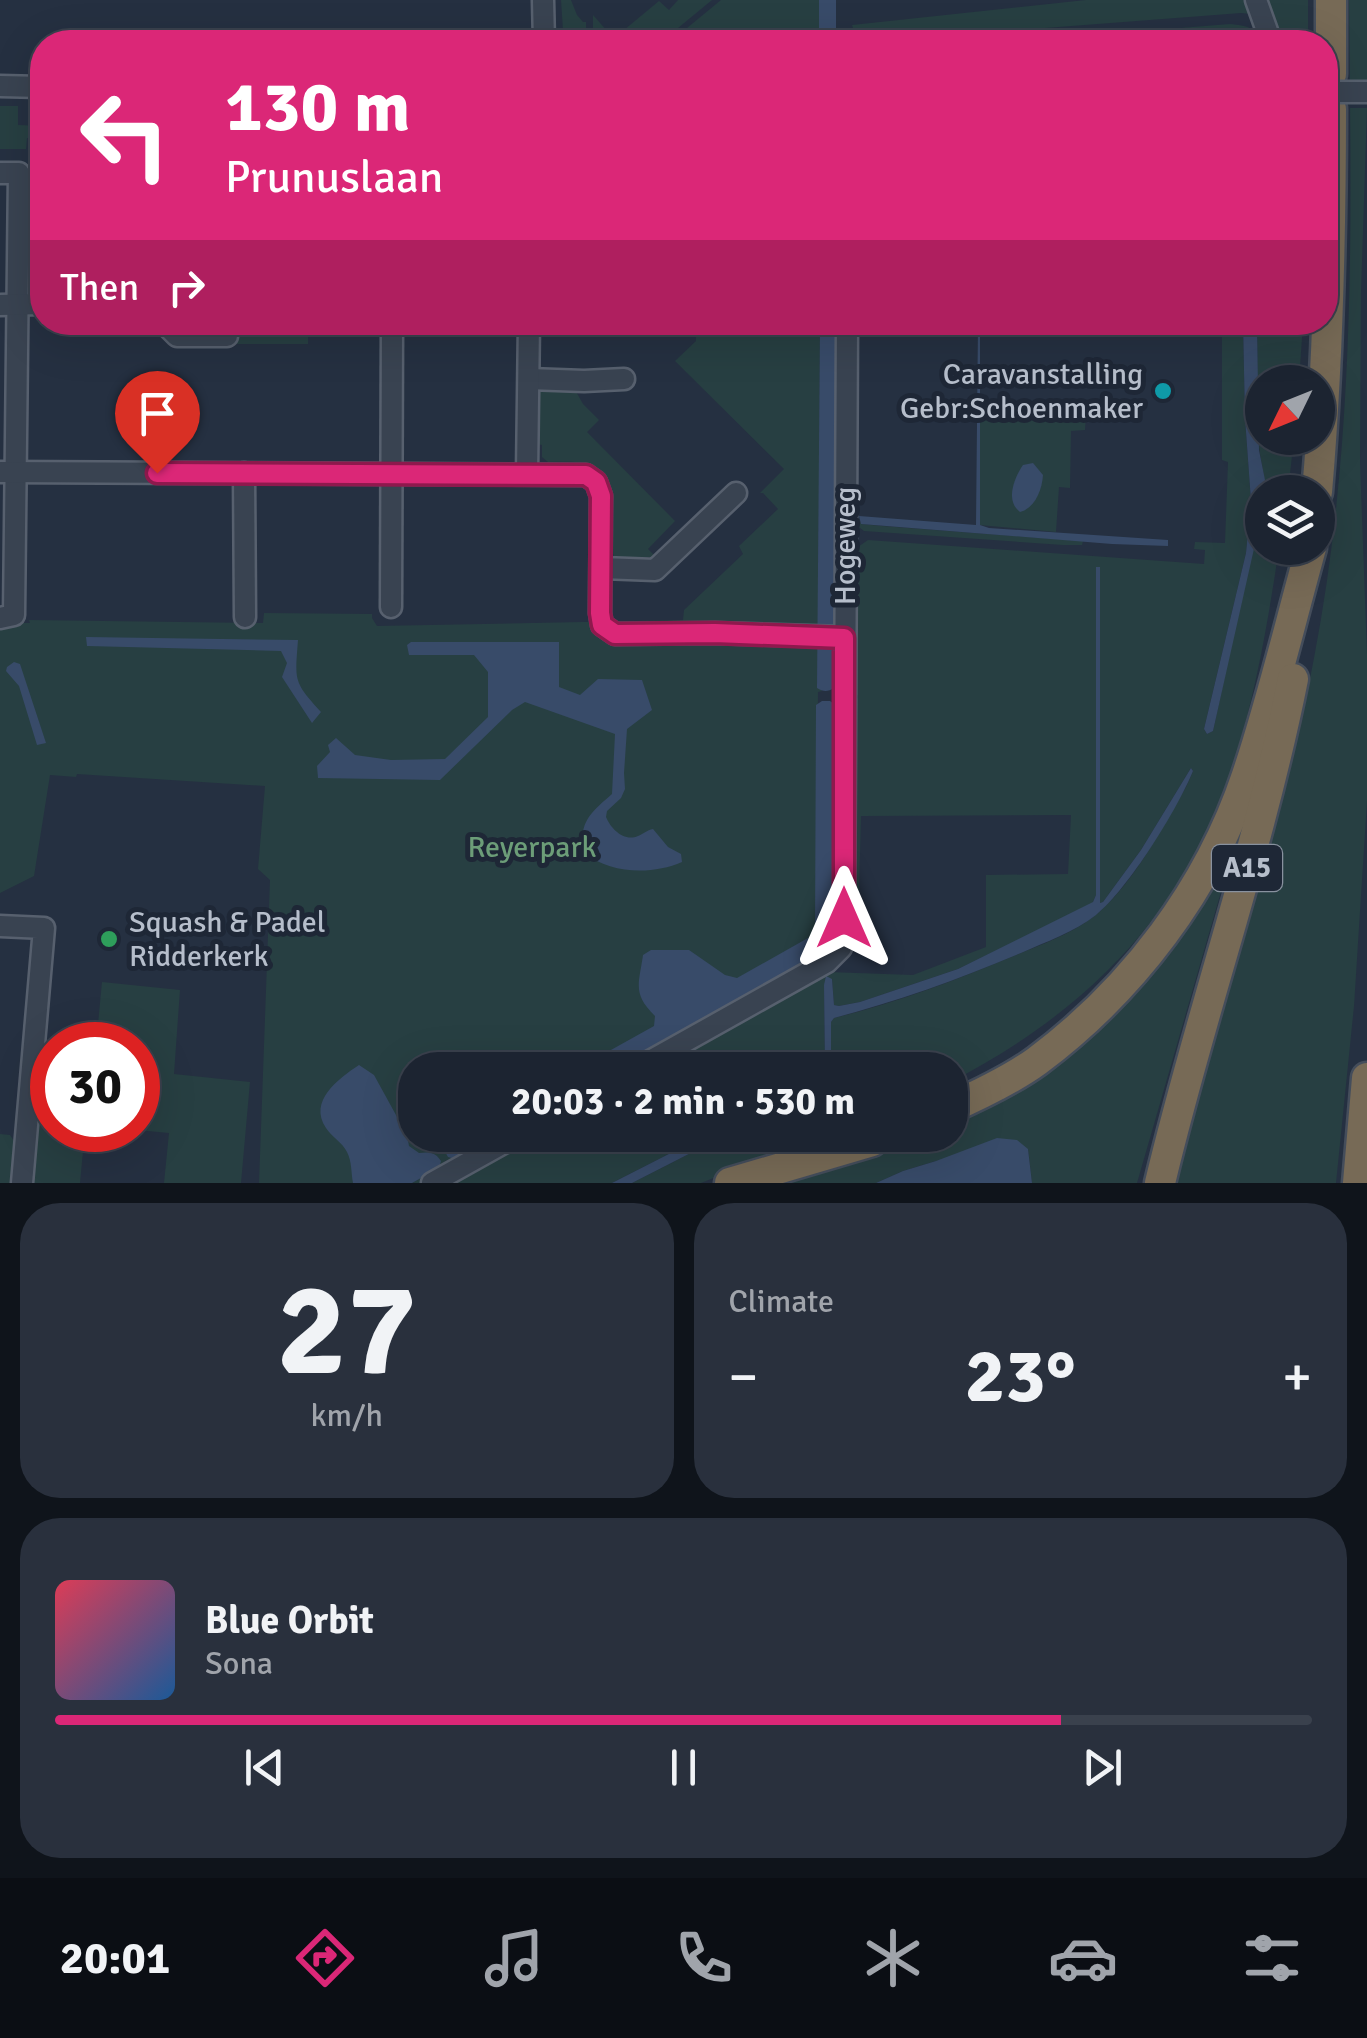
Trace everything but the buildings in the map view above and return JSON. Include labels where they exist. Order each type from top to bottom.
[{"type":"highway","points":[[1330,30],[1331,0]]},
{"type":"highway","points":[[1318,475],[1327,335]]},
{"type":"highway","name":"A15","points":[[968,1098],[1034,1063],[1062,1041],[1134,970],[1180,909],[1206,868],[1246,776],[1307,565]]},
{"type":"highway","name":"A15","points":[[1160,1183],[1277,759],[1304,621],[1310,565]]},
{"type":"highway","points":[[1358,1183],[1367,1078]]},
{"type":"highway","points":[[730,1183],[833,1152]]},
{"type":"highway","points":[[763,1183],[843,1152]]},
{"type":"street","points":[[542,0],[543,30]]},
{"type":"street","points":[[1256,0],[1267,30]]},
{"type":"street","points":[[0,86],[30,87]]},
{"type":"street","points":[[1338,92],[1367,92]]},
{"type":"street","points":[[0,173],[19,174],[9,213],[8,472],[14,616],[0,618]]},
{"type":"street","points":[[177,335],[227,336]]},
{"type":"street","points":[[392,335],[392,607]]},
{"type":"street","points":[[527,473],[529,335]]},
{"type":"street","name":"Hogeweg","points":[[666,1052],[827,962],[841,948],[844,938],[832,637],[845,335]]},
{"type":"street","points":[[528,379],[624,379]]},
{"type":"street","points":[[8,472],[586,475],[596,482],[601,496],[602,625],[615,634],[832,637]]},
{"type":"street","points":[[244,473],[245,617]]},
{"type":"street","points":[[602,568],[654,570],[736,494]]},
{"type":"street","points":[[0,926],[44,928],[22,1183]]},
{"type":"street","points":[[432,1183],[488,1152]]},
{"type":"green space","points":[[561,0],[571,0],[577,15],[586,22],[586,30],[563,30]]},
{"type":"green space","points":[[678,0],[712,0],[676,30],[624,30],[659,1],[669,10]]},
{"type":"green space","points":[[721,0],[819,0],[819,30],[685,30]]},
{"type":"green space","points":[[1086,0],[1308,0],[1308,30],[1277,30],[1251,14],[1241,13],[1019,30],[854,30],[852,25]]},
{"type":"green space","points":[[1349,0],[1367,0],[1367,98],[1350,98]]},
{"type":"green space","points":[[593,15],[606,30],[593,30]]},
{"type":"green space","points":[[1230,24],[1253,30],[1156,30]]},
{"type":"green space","points":[[0,106],[18,106],[18,125],[30,126],[26,149],[0,149]]},
{"type":"green space","points":[[1350,108],[1367,108],[1360,462],[1367,654],[1367,801],[1354,1006],[1336,1183],[1171,1183],[1293,750],[1310,681],[1329,565],[1335,565],[1350,246]]},
{"type":"green space","points":[[235,335],[308,335],[308,344],[235,344]]},
{"type":"green space","name":"Reyerpark","points":[[696,335],[820,335],[818,687],[822,691],[818,692],[814,940],[627,1052],[398,1052],[398,1152],[467,1152],[452,1163],[447,1160],[441,1172],[422,1183],[412,1183],[438,1168],[409,1183],[259,1183],[270,880],[258,869],[265,786],[50,775],[34,876],[0,893],[0,623],[263,623],[264,613],[372,614],[377,626],[683,620],[684,610],[743,554],[739,546],[778,509],[760,493],[784,469],[675,361],[696,341]]},
{"type":"green space","points":[[1222,335],[1243,335],[1245,455],[1249,475],[1245,475],[1245,557],[1204,729],[1207,734],[1213,731],[1249,565],[1276,565],[1257,672],[1233,765],[1202,842],[1177,886],[1114,964],[1038,1029],[968,1072],[968,1052],[831,1052],[834,1018],[971,973],[1059,937],[1098,913],[1136,870],[1186,787],[1191,768],[1141,850],[1100,903],[1097,567],[1096,895],[1092,904],[958,969],[860,1002],[834,1005],[832,979],[824,985],[825,1052],[684,1052],[828,972],[913,975],[986,947],[986,875],[1068,874],[1071,815],[861,816],[858,934],[852,929],[852,699],[858,698],[850,695],[855,549],[868,540],[1204,564],[1205,550],[1194,549],[1195,542],[1225,543],[1228,462],[1222,460]]},
{"type":"green space","points":[[1257,335],[1302,335],[1300,365],[1257,365]]},
{"type":"green space","points":[[537,386],[574,388],[599,420],[587,432],[675,521],[648,549],[652,557],[614,556],[611,488],[600,469],[584,463],[548,462],[542,457],[542,445],[537,444]]},
{"type":"green space","points":[[980,408],[1086,415],[1085,430],[1071,431],[1070,488],[1059,487],[1056,532],[979,525]]},
{"type":"green space","points":[[1261,455],[1292,455],[1290,475],[1263,475]]},
{"type":"green space","points":[[851,518],[859,519],[861,524],[1083,541],[1082,545],[1063,545],[864,531]]},
{"type":"green space","points":[[837,704],[834,943],[819,961],[656,1052],[646,1052],[827,950],[833,934]]},
{"type":"green space","points":[[1240,826],[1137,1183],[1032,1183],[1028,1149],[936,1161],[876,1183],[790,1183],[868,1152],[968,1152],[968,1108],[1063,1053]]},
{"type":"green space","points":[[102,982],[180,990],[174,1074],[250,1082],[241,1183],[164,1183],[169,1133],[160,1132],[160,1022],[98,1022]]},
{"type":"green space","points":[[0,1134],[10,1135],[18,1147],[17,1183],[0,1183]]},
{"type":"green space","points":[[31,1152],[83,1152],[80,1183],[28,1183]]},
{"type":"green space","points":[[501,1152],[673,1152],[612,1183],[445,1183]]},
{"type":"green space","points":[[693,1152],[778,1152],[701,1183],[632,1183]]},
{"type":"water","points":[[819,0],[836,0],[836,30],[819,30]]},
{"type":"water","points":[[820,335],[836,335],[834,688],[817,688]]},
{"type":"water","points":[[980,335],[980,525],[1168,540],[1168,546],[861,524],[859,516],[976,525]]},
{"type":"water","points":[[1243,335],[1257,335],[1258,365],[1245,365],[1245,418]]},
{"type":"water","points":[[1248,455],[1260,455],[1264,475],[1249,475]]},
{"type":"water","points":[[1033,463],[1043,475],[1041,487],[1034,502],[1020,512],[1013,502],[1014,483],[1023,465]]},
{"type":"water","points":[[1245,557],[1245,565],[1250,565],[1213,731],[1207,734],[1204,729]]},
{"type":"water","points":[[1096,567],[1100,567],[1100,903],[1141,850],[1191,768],[1176,806],[1151,848],[1109,903],[1079,927],[975,972],[834,1018],[831,1052],[825,1052],[826,976],[832,979],[834,1005],[860,1002],[958,969],[1093,902]]},
{"type":"water","points":[[86,637],[298,640],[298,680],[321,712],[312,723],[282,677],[287,663],[281,651],[87,646]]},
{"type":"water","points":[[559,642],[559,687],[580,695],[598,679],[642,680],[652,710],[627,729],[625,789],[606,817],[623,836],[638,836],[653,829],[668,847],[681,854],[682,862],[658,869],[619,869],[584,853],[587,819],[612,794],[615,734],[525,702],[440,780],[318,778],[317,766],[336,738],[355,755],[391,760],[445,759],[488,717],[488,672],[474,655],[409,655],[407,645]]},
{"type":"water","points":[[14,662],[20,664],[46,743],[37,745],[19,686],[6,671]]},
{"type":"water","points":[[822,701],[834,704],[833,934],[826,950],[646,1052],[607,1052],[654,1026],[655,1016],[639,988],[643,955],[651,950],[689,950],[725,975],[737,978],[815,934],[816,705]]},
{"type":"water","points":[[359,1065],[374,1075],[398,1119],[398,1152],[437,1156],[441,1161],[439,1168],[412,1183],[353,1183],[347,1152],[321,1118],[323,1100],[335,1084]]},
{"type":"water","points":[[997,1138],[1017,1140],[1028,1149],[1032,1183],[876,1183],[968,1152]]},
{"type":"water","points":[[445,1152],[468,1152],[455,1159]]},
{"type":"water","points":[[673,1152],[693,1152],[632,1183],[612,1183]]},
{"type":"place","name":"Caravanstalling Gebr:Schoenmaker","points":[[1163,391]]},
{"type":"place","name":"Squash & Padel Ridderkerk","points":[[109,939]]},
{"type":"route","points":[[157,473],[586,475],[596,482],[601,496],[602,625],[615,634],[844,638],[844,918]]}]
